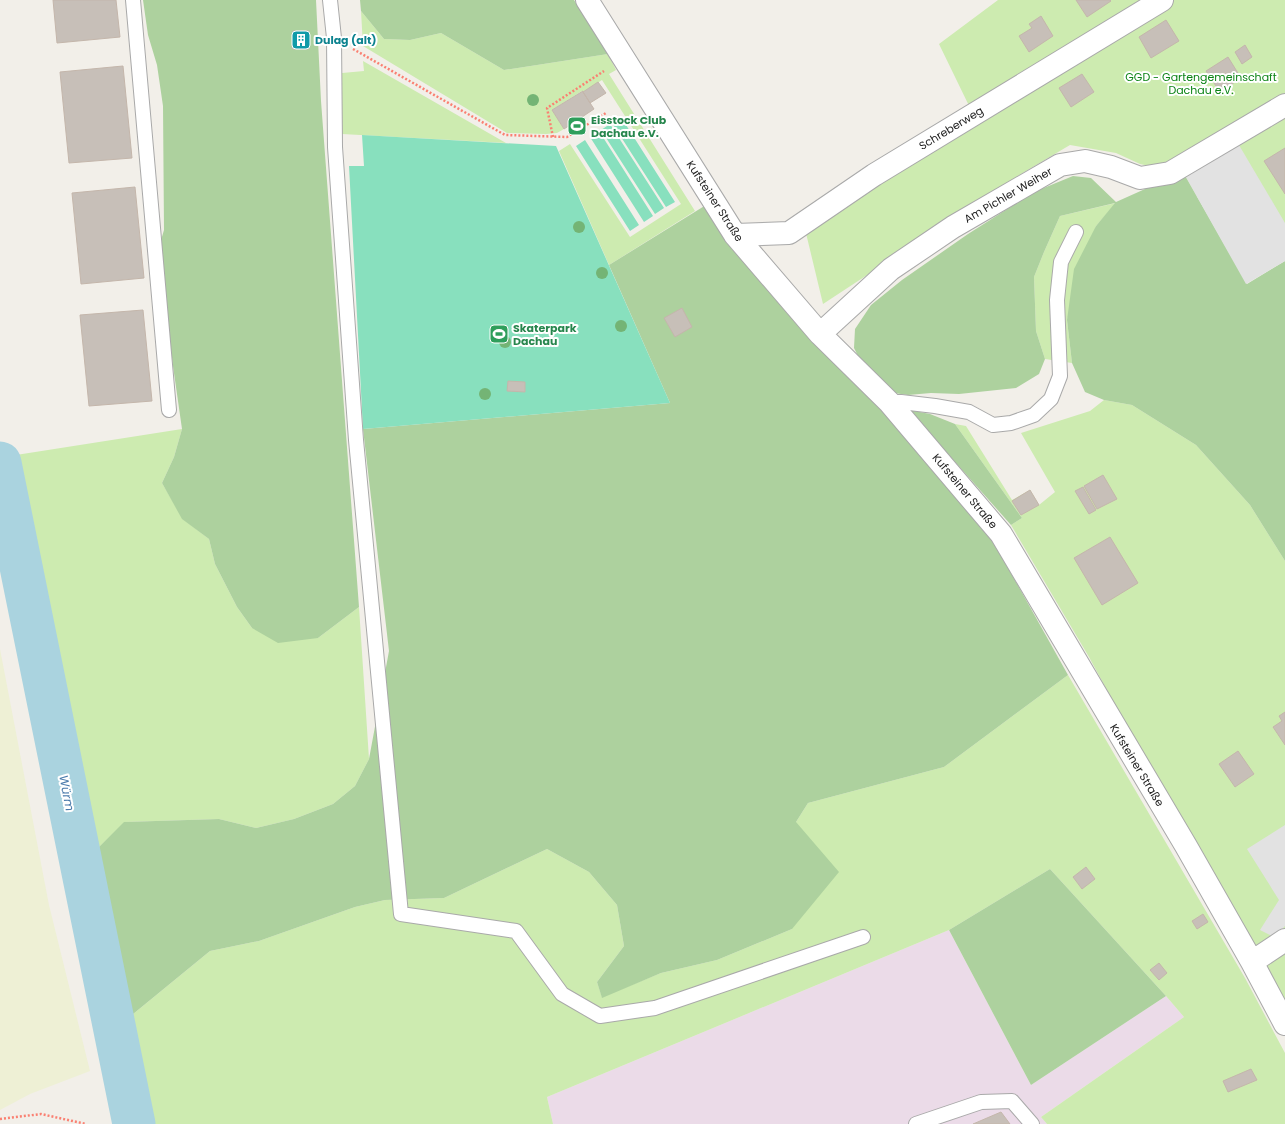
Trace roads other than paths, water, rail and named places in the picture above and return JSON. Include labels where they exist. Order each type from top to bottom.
[{"type":"street","name":"Kufsteiner Straße","points":[[587,0],[735,235],[820,334],[889,402],[1001,534],[1186,846],[1252,962],[1285,1024]]},
{"type":"street","name":"Schreberweg","points":[[735,235],[789,233],[874,175],[1162,0]]},
{"type":"street","name":"Am Pichler Weiher","points":[[820,334],[891,269],[953,227],[1060,165],[1085,161],[1111,167],[1140,178],[1170,173],[1285,105]]},
{"type":"street","points":[[1252,962],[1285,940]]},
{"type":"lane","points":[[133,0],[169,410]]},
{"type":"lane","points":[[330,0],[334,38],[335,147],[356,440],[401,914],[516,931],[562,994],[600,1016],[655,1008],[863,937]]},
{"type":"lane","points":[[889,402],[928,405],[969,412],[993,425],[1011,423],[1034,415],[1051,399],[1060,376],[1056,300],[1061,262],[1076,232]]},
{"type":"lane","points":[[916,1124],[981,1102],[1012,1101],[1032,1124]]},
{"type":"waterway","name":"Würm","points":[[0,463],[134,1124]]},
{"type":"place","name":"Dulag (alt)","points":[[301,40]]},
{"type":"place","name":"Eisstock Club Dachau e.V.","points":[[577,126]]},
{"type":"place","name":"Skaterpark Dachau","points":[[499,334]]},
{"type":"park label","name":"GGD - Gartengemeinschaft Dachau e.V.","points":[[1201,83]]}]
